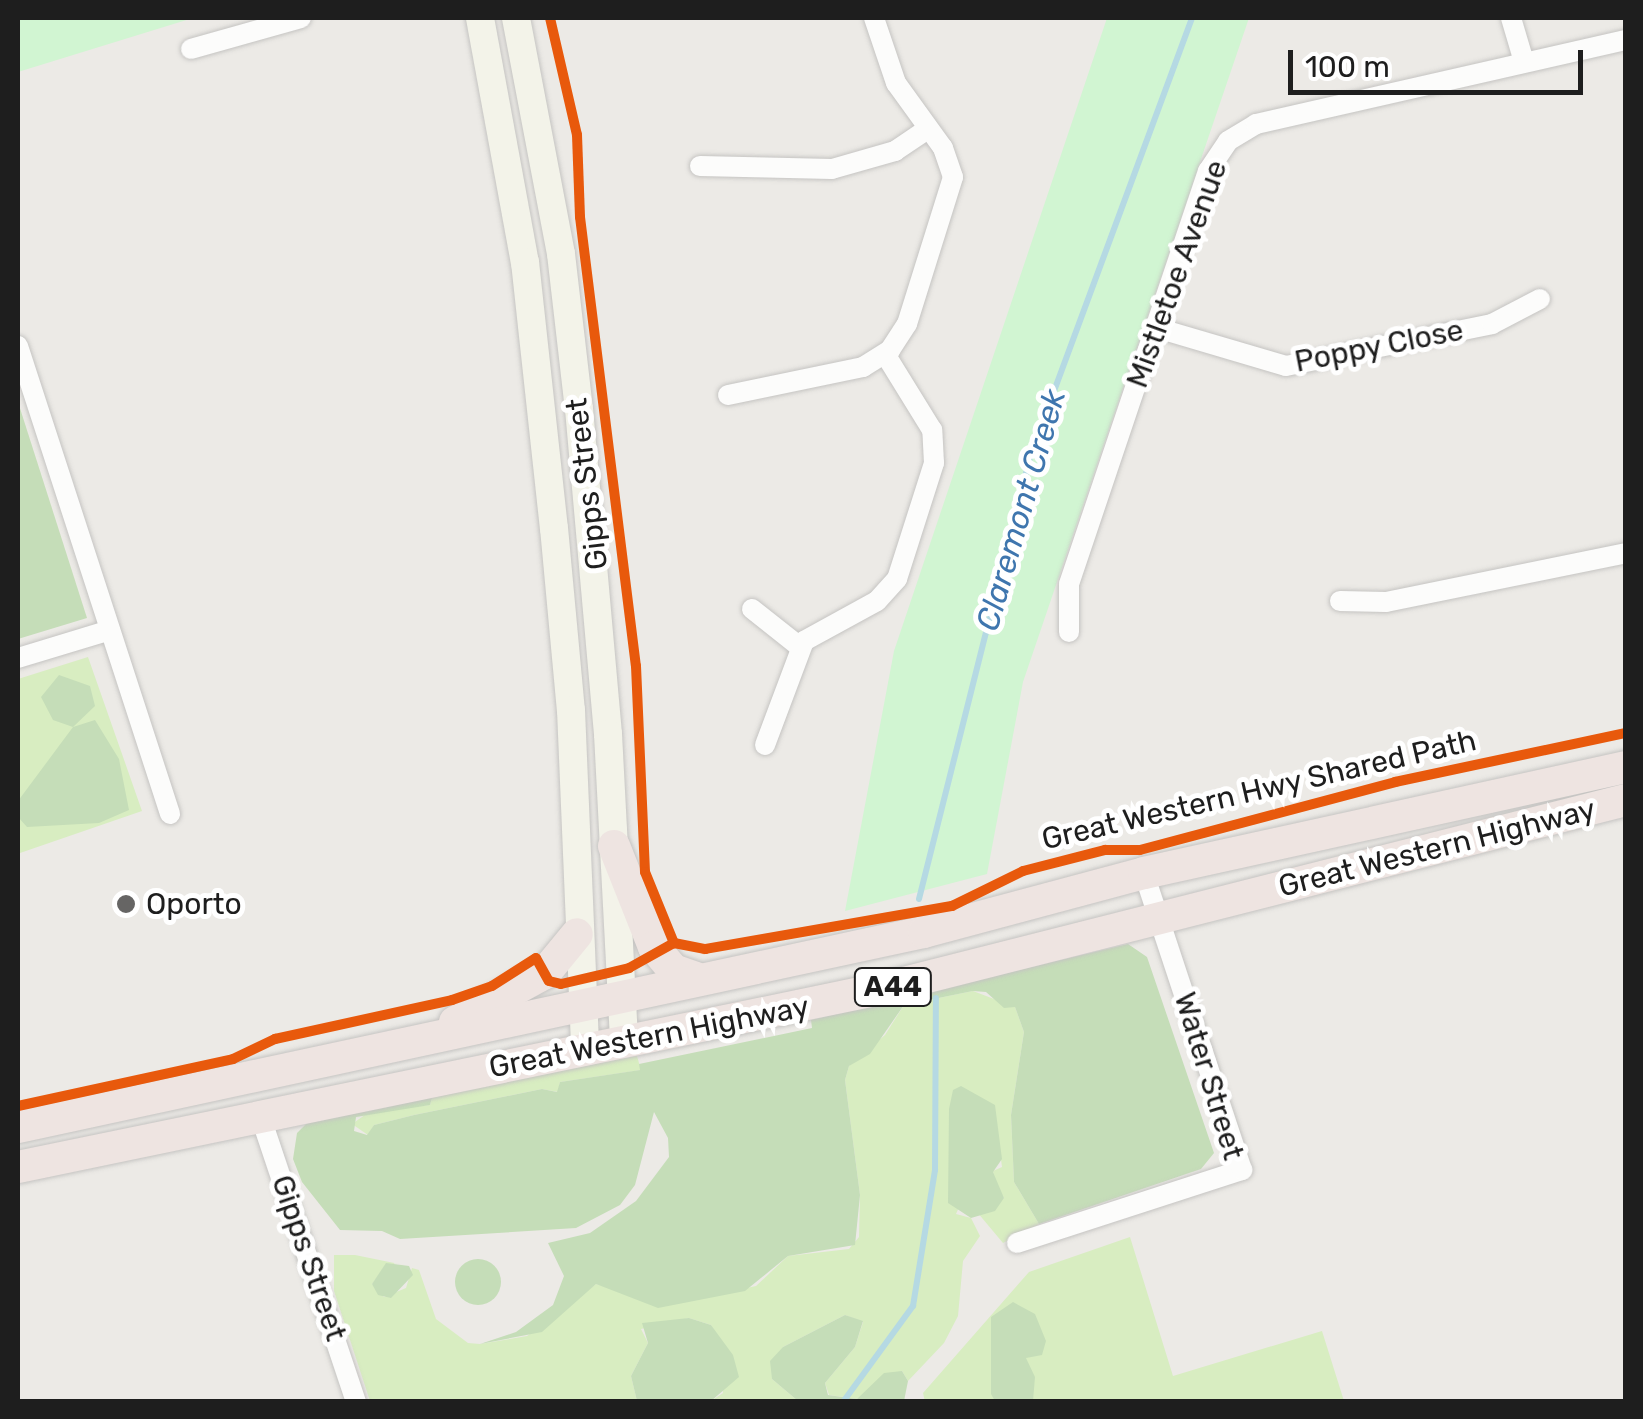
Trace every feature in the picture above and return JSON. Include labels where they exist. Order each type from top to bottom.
[{"type":"highway","name":"Great Western Highway","points":[[18,1127],[924,932],[1144,873],[1626,767]]},
{"type":"highway","name":"Great Western Highway","points":[[18,1167],[880,990],[1626,800]]},
{"type":"highway","points":[[614,846],[654,948],[673,970],[699,980]]},
{"type":"highway","points":[[425,1038],[545,973],[577,934]]},
{"type":"main road","name":"Gipps Street","points":[[480,18],[525,262],[542,412],[571,710],[577,934],[585,1050]]},
{"type":"main road","name":"Gipps Street","points":[[516,18],[561,254],[598,597],[624,1043]]},
{"type":"street","points":[[191,49],[301,18]]},
{"type":"street","points":[[728,395],[850,370],[884,354],[907,324],[953,185],[948,158],[896,83],[874,18]]},
{"type":"street","points":[[1511,18],[1524,62]]},
{"type":"street","name":"Mistletoe Avenue","points":[[1068,632],[1070,584],[1208,171],[1236,134],[1626,40]]},
{"type":"street","points":[[700,166],[832,169],[895,150],[928,128]]},
{"type":"street","name":"Poppy Close","points":[[1157,328],[1266,365],[1293,366],[1492,324],[1540,300]]},
{"type":"street","points":[[18,346],[170,814]]},
{"type":"street","points":[[766,746],[800,647],[818,629],[891,589],[934,463],[932,430],[884,354]]},
{"type":"street","points":[[1340,601],[1386,602],[1626,553]]},
{"type":"street","points":[[752,609],[800,647]]},
{"type":"street","points":[[18,658],[110,630]]},
{"type":"street","name":"Water Street","points":[[1017,1243],[1242,1170],[1144,873]]},
{"type":"street","name":"Gipps Street","points":[[260,1115],[356,1402]]},
{"type":"green space","points":[[18,18],[193,18],[18,72]]},
{"type":"green space","points":[[1107,18],[1249,18],[1023,682],[987,874],[845,911],[894,651]]},
{"type":"green space","points":[[18,402],[87,618],[18,639]]},
{"type":"green space","points":[[88,657],[142,811],[20,853],[18,864],[18,679]]},
{"type":"green space","points":[[59,675],[90,686],[95,706],[73,727],[53,720],[41,697]]},
{"type":"green space","points":[[95,720],[119,759],[129,810],[99,823],[27,827],[18,817],[18,801],[73,727]]},
{"type":"green space","points":[[1128,944],[1147,957],[1214,1153],[1201,1169],[1039,1224],[1014,1182],[1011,1115],[1024,1032],[1015,1007],[1004,1008],[986,992],[973,991],[904,1005],[870,1054],[849,1066],[845,1080],[860,1195],[855,1245],[788,1256],[745,1291],[658,1308],[596,1284],[542,1332],[480,1344],[516,1332],[553,1305],[564,1276],[548,1243],[590,1233],[636,1201],[669,1157],[668,1138],[654,1112],[635,1185],[620,1205],[576,1228],[400,1239],[382,1231],[340,1230],[302,1182],[293,1159],[297,1133],[309,1121],[433,1094],[430,1105],[356,1117],[354,1131],[367,1135],[374,1125],[542,1089],[557,1092],[560,1082],[640,1070],[639,1064],[812,1028],[811,1020]]},
{"type":"green space","points":[[973,991],[1015,1007],[1024,1032],[1011,1115],[1014,1182],[1039,1224],[1003,1243],[977,1212],[1004,1198],[994,1182],[993,1171],[1002,1167],[996,1123],[956,1214],[971,1218],[980,1236],[963,1261],[958,1316],[944,1343],[908,1381],[902,1371],[857,1399],[829,1395],[825,1383],[855,1347],[863,1322],[845,1315],[783,1347],[772,1379],[798,1401],[711,1401],[723,1393],[719,1342],[711,1325],[689,1318],[641,1329],[648,1343],[631,1376],[637,1401],[370,1401],[334,1291],[334,1255],[395,1263],[372,1284],[384,1297],[406,1288],[412,1268],[419,1270],[436,1319],[468,1343],[480,1344],[527,1336],[596,1284],[682,1302],[756,1286],[788,1256],[849,1249],[859,1237],[860,1195],[845,1080],[849,1066],[885,1035],[904,1005]]},
{"type":"green space","points":[[637,1056],[641,1070],[560,1082],[558,1092],[542,1089],[414,1115],[374,1125],[368,1135],[352,1124],[369,1112],[430,1105],[433,1094]]},
{"type":"green space","points":[[961,1086],[995,1105],[1002,1159],[993,1172],[1004,1198],[995,1211],[971,1218],[948,1203],[949,1109],[953,1090]]},
{"type":"green space","points":[[1130,1237],[1173,1376],[1322,1331],[1344,1401],[925,1402],[923,1393],[1029,1272]]},
{"type":"green space","points":[[478,1259],[494,1266],[501,1282],[494,1298],[478,1305],[462,1298],[455,1282],[462,1266]]},
{"type":"green space","points":[[386,1263],[409,1266],[413,1275],[391,1298],[378,1295],[372,1284]]},
{"type":"green space","points":[[1013,1302],[1035,1314],[1046,1341],[1042,1355],[1026,1358],[1035,1377],[1033,1401],[995,1401],[991,1394],[991,1317]]},
{"type":"green space","points":[[845,1315],[863,1321],[855,1347],[825,1383],[828,1395],[857,1399],[884,1373],[902,1371],[908,1381],[904,1401],[798,1401],[772,1379],[770,1361],[783,1347]]},
{"type":"green space","points":[[689,1318],[711,1325],[733,1355],[739,1377],[711,1401],[637,1401],[631,1376],[648,1343],[642,1323]]},
{"type":"waterway","name":"Claremont Creek","points":[[919,899],[1030,456],[1192,18]]},
{"type":"waterway","name":"Claremont Creek","points":[[843,1402],[913,1306],[935,1170],[936,998]]},
{"type":"cycle path","points":[[550,18],[577,135],[580,217],[636,666],[645,872],[674,943]]},
{"type":"cycle path","name":"Great Western Hwy Shared Path","points":[[674,943],[705,949],[952,906],[1023,871],[1105,850],[1140,850],[1395,782],[1626,733]]},
{"type":"cycle path","points":[[18,1106],[233,1059],[275,1039],[452,1000],[492,986],[536,958],[549,981],[561,984],[629,968],[674,943]]},
{"type":"place","name":"Oporto","points":[[126,904]]}]
